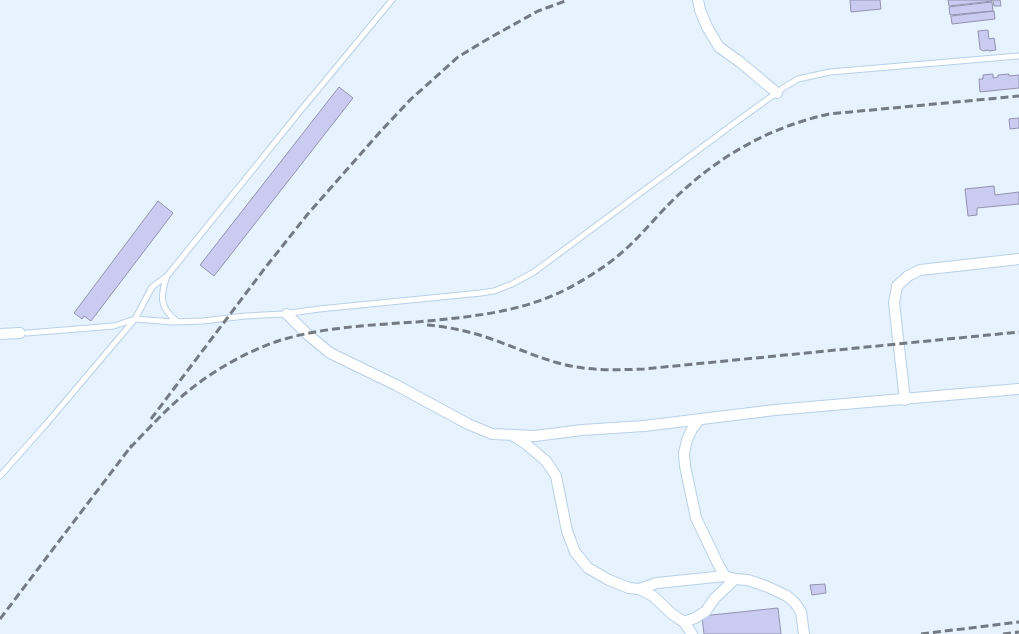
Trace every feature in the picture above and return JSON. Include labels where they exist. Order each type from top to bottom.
[{"type":"street","points":[[698,0],[700,10],[707,27],[719,47],[746,66],[777,93]]},
{"type":"street","points":[[905,400],[894,303],[898,286],[908,276],[920,270],[1019,259]]},
{"type":"street","points":[[287,314],[307,334],[330,353],[396,385],[468,424],[492,434],[535,436],[582,430],[644,426],[775,410],[1019,389]]},
{"type":"street","points":[[0,334],[24,333]]},
{"type":"street","points":[[700,419],[692,429],[687,440],[684,453],[685,466],[696,518],[720,566],[730,577]]},
{"type":"street","points":[[512,435],[526,444],[546,461],[556,476],[567,531],[575,552],[588,568],[609,580],[629,588],[639,589],[653,596],[672,614],[684,622],[692,634]]},
{"type":"street","points":[[639,589],[657,583],[730,577],[748,580],[768,587],[795,603],[802,612],[804,634]]},
{"type":"street","points":[[684,622],[695,618],[706,611],[730,577]]},
{"type":"lane","points":[[0,476],[135,319],[152,287],[167,276],[300,110],[392,0]]},
{"type":"lane","points":[[24,333],[114,326],[135,319],[178,322],[203,321],[239,316],[287,314],[319,309],[494,291],[512,284],[534,272],[798,79],[830,72],[1019,56]]},
{"type":"lane","points":[[167,276],[162,290],[162,298],[170,316],[178,322]]},
{"type":"shaded area","points":[[0,0],[1019,0],[1019,634],[0,634]]},
{"type":"building","points":[[850,0],[880,0],[881,9],[851,12]]},
{"type":"building","points":[[948,0],[992,0],[992,1],[949,6]]},
{"type":"building","points":[[993,0],[1000,0],[1001,6],[994,6]]},
{"type":"building","points":[[992,2],[993,11],[950,15],[949,7]]},
{"type":"building","points":[[994,11],[995,19],[952,24],[951,16]]},
{"type":"building","points":[[988,30],[989,39],[994,38],[996,50],[983,51],[980,49],[978,31]]},
{"type":"building","points":[[993,74],[993,78],[998,77],[998,75],[1019,75],[1019,88],[980,92],[979,79],[983,79],[983,75]]},
{"type":"building","points":[[339,87],[353,98],[214,276],[200,265]]},
{"type":"building","points":[[1019,118],[1019,128],[1010,129],[1009,119]]},
{"type":"building","points":[[994,186],[995,195],[1019,192],[1019,204],[977,208],[977,215],[968,216],[965,189]]},
{"type":"building","points":[[158,201],[173,213],[91,321],[84,316],[82,319],[74,313]]},
{"type":"building","points":[[825,584],[826,593],[812,595],[810,585]]},
{"type":"building","points":[[778,608],[781,634],[704,634],[702,616]]},
{"type":"railway","points":[[151,419],[307,215],[411,99],[458,57],[538,11],[568,0]]},
{"type":"railway","points":[[130,448],[174,403],[203,380],[227,364],[252,351],[278,341],[295,336],[330,330],[493,313],[530,304],[565,290],[582,281],[614,259],[639,236],[670,203],[705,172],[743,147],[784,127],[829,114],[1019,96]]},
{"type":"railway","points":[[427,325],[447,327],[476,334],[562,364],[582,368],[613,370],[644,369],[1019,332]]},
{"type":"railway","points":[[0,619],[132,445]]},
{"type":"railway","points":[[921,634],[1019,622]]},
{"type":"railway","points":[[1003,634],[1019,632]]}]
